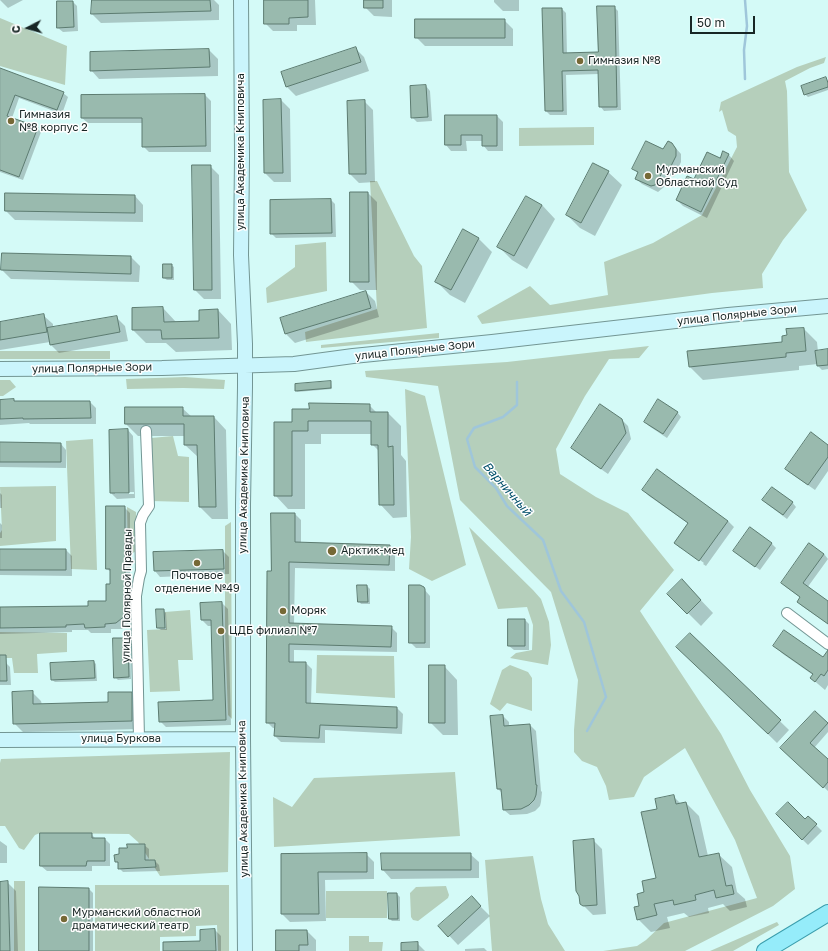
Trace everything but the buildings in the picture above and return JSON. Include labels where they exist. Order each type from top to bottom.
[{"type":"main road","name":"улица Академика Книповича","points":[[241,0],[242,255],[245,365],[242,739],[245,951]]},
{"type":"main road","name":"улица Полярные Зори","points":[[0,369],[162,368],[294,364],[353,356],[828,306]]},
{"type":"main road","name":"улица Буркова","points":[[0,740],[242,739]]},
{"type":"main road","points":[[765,951],[828,913]]},
{"type":"street","name":"улица Полярной Правды","points":[[139,739],[136,596],[141,571],[140,523],[149,506],[146,432]]},
{"type":"street","points":[[787,613],[828,644]]},
{"type":"green space","points":[[0,18],[67,46],[65,85],[0,66]]},
{"type":"green space","points":[[826,57],[824,63],[810,68],[785,81],[787,91],[789,172],[807,210],[783,240],[762,274],[763,288],[712,293],[482,324],[477,316],[530,286],[550,305],[608,295],[604,262],[653,243],[702,215],[737,147],[736,136],[728,131],[722,110],[719,112],[721,102],[797,67]]},
{"type":"green space","points":[[594,127],[594,145],[519,146],[519,128]]},
{"type":"green space","points":[[370,181],[377,181],[414,256],[422,266],[427,328],[306,342],[305,332],[377,309]]},
{"type":"green space","points":[[326,242],[327,291],[267,303],[266,288],[295,267],[295,245]]},
{"type":"green space","points":[[439,333],[439,338],[321,348],[321,345]]},
{"type":"green space","points":[[649,346],[639,358],[609,359],[585,396],[556,449],[560,474],[596,497],[628,513],[674,570],[640,611],[721,734],[750,790],[790,856],[795,889],[773,906],[685,951],[603,951],[637,946],[646,940],[664,923],[757,898],[735,840],[685,748],[644,777],[634,797],[609,800],[606,786],[597,767],[582,761],[574,752],[574,730],[578,680],[551,592],[460,500],[438,386],[366,377],[365,371],[507,362]]},
{"type":"green space","points":[[0,351],[110,351],[110,359],[0,359]]},
{"type":"green space","points":[[185,377],[225,380],[224,389],[127,389],[126,379]]},
{"type":"green space","points":[[0,380],[10,380],[16,387],[3,396],[0,396]]},
{"type":"green space","points":[[405,389],[425,396],[466,565],[432,581],[409,569],[411,537]]},
{"type":"green space","points":[[173,436],[178,456],[189,457],[189,502],[151,501],[151,438]]},
{"type":"green space","points":[[93,439],[97,570],[71,569],[66,441]]},
{"type":"green space","points":[[56,486],[56,541],[0,546],[0,533],[2,530],[0,487]]},
{"type":"green space","points":[[127,507],[136,512],[137,551],[128,555]]},
{"type":"green space","points":[[231,522],[232,719],[228,715],[225,632],[225,526]]},
{"type":"green space","points":[[469,527],[541,599],[549,622],[551,645],[548,665],[510,658],[516,653],[532,650],[533,625],[527,607],[498,609]]},
{"type":"green space","points":[[190,610],[193,660],[178,660],[180,691],[150,692],[147,630],[166,629],[165,612]]},
{"type":"green space","points":[[0,632],[67,633],[67,652],[37,654],[38,673],[14,673],[12,658],[0,658]]},
{"type":"green space","points":[[317,655],[394,656],[395,698],[316,693]]},
{"type":"green space","points":[[510,665],[528,672],[532,678],[532,711],[507,703],[500,711],[490,704],[502,670]]},
{"type":"green space","points":[[230,752],[228,872],[160,876],[138,842],[129,834],[40,833],[35,835],[24,850],[19,848],[5,826],[0,826],[1,759]]},
{"type":"green space","points":[[455,772],[460,836],[274,847],[273,797],[292,807],[314,778]]},
{"type":"green space","points":[[533,856],[541,899],[548,924],[565,951],[492,951],[485,860]]},
{"type":"green space","points":[[14,881],[25,881],[25,951],[14,951]]},
{"type":"green space","points":[[95,885],[229,885],[229,951],[218,951],[217,925],[196,926],[196,936],[160,937],[160,951],[95,951]]},
{"type":"green space","points":[[446,886],[449,895],[448,898],[418,921],[413,920],[411,917],[410,893],[416,887]]},
{"type":"green space","points":[[326,891],[387,891],[387,918],[326,918]]},
{"type":"green space","points":[[777,922],[779,925],[733,951],[710,951]]},
{"type":"green space","points":[[349,936],[369,936],[369,942],[383,942],[382,951],[349,951]]},
{"type":"waterway","name":"Варничный","points":[[745,0],[747,26],[744,50],[745,79]]},
{"type":"waterway","name":"Варничный","points":[[517,382],[517,405],[503,417],[474,428],[467,439],[475,467],[496,488],[507,506],[543,540],[561,591],[584,622],[606,697],[587,731]]},
{"type":"place","name":"Гимназия №8","points":[[580,61]]},
{"type":"place","name":"Гимназия №8 корпус 2","points":[[11,121]]},
{"type":"place","name":"Мурманский Областной Суд","points":[[648,176]]},
{"type":"place","name":"Арктик-мед","points":[[332,551]]},
{"type":"place","name":"Почтовое отделение №49","points":[[197,563]]},
{"type":"place","name":"Моряк","points":[[283,611]]},
{"type":"place","name":"ЦДБ филиал №7","points":[[221,631]]},
{"type":"place","name":"Мурманский областной драматический театр","points":[[64,919]]}]
